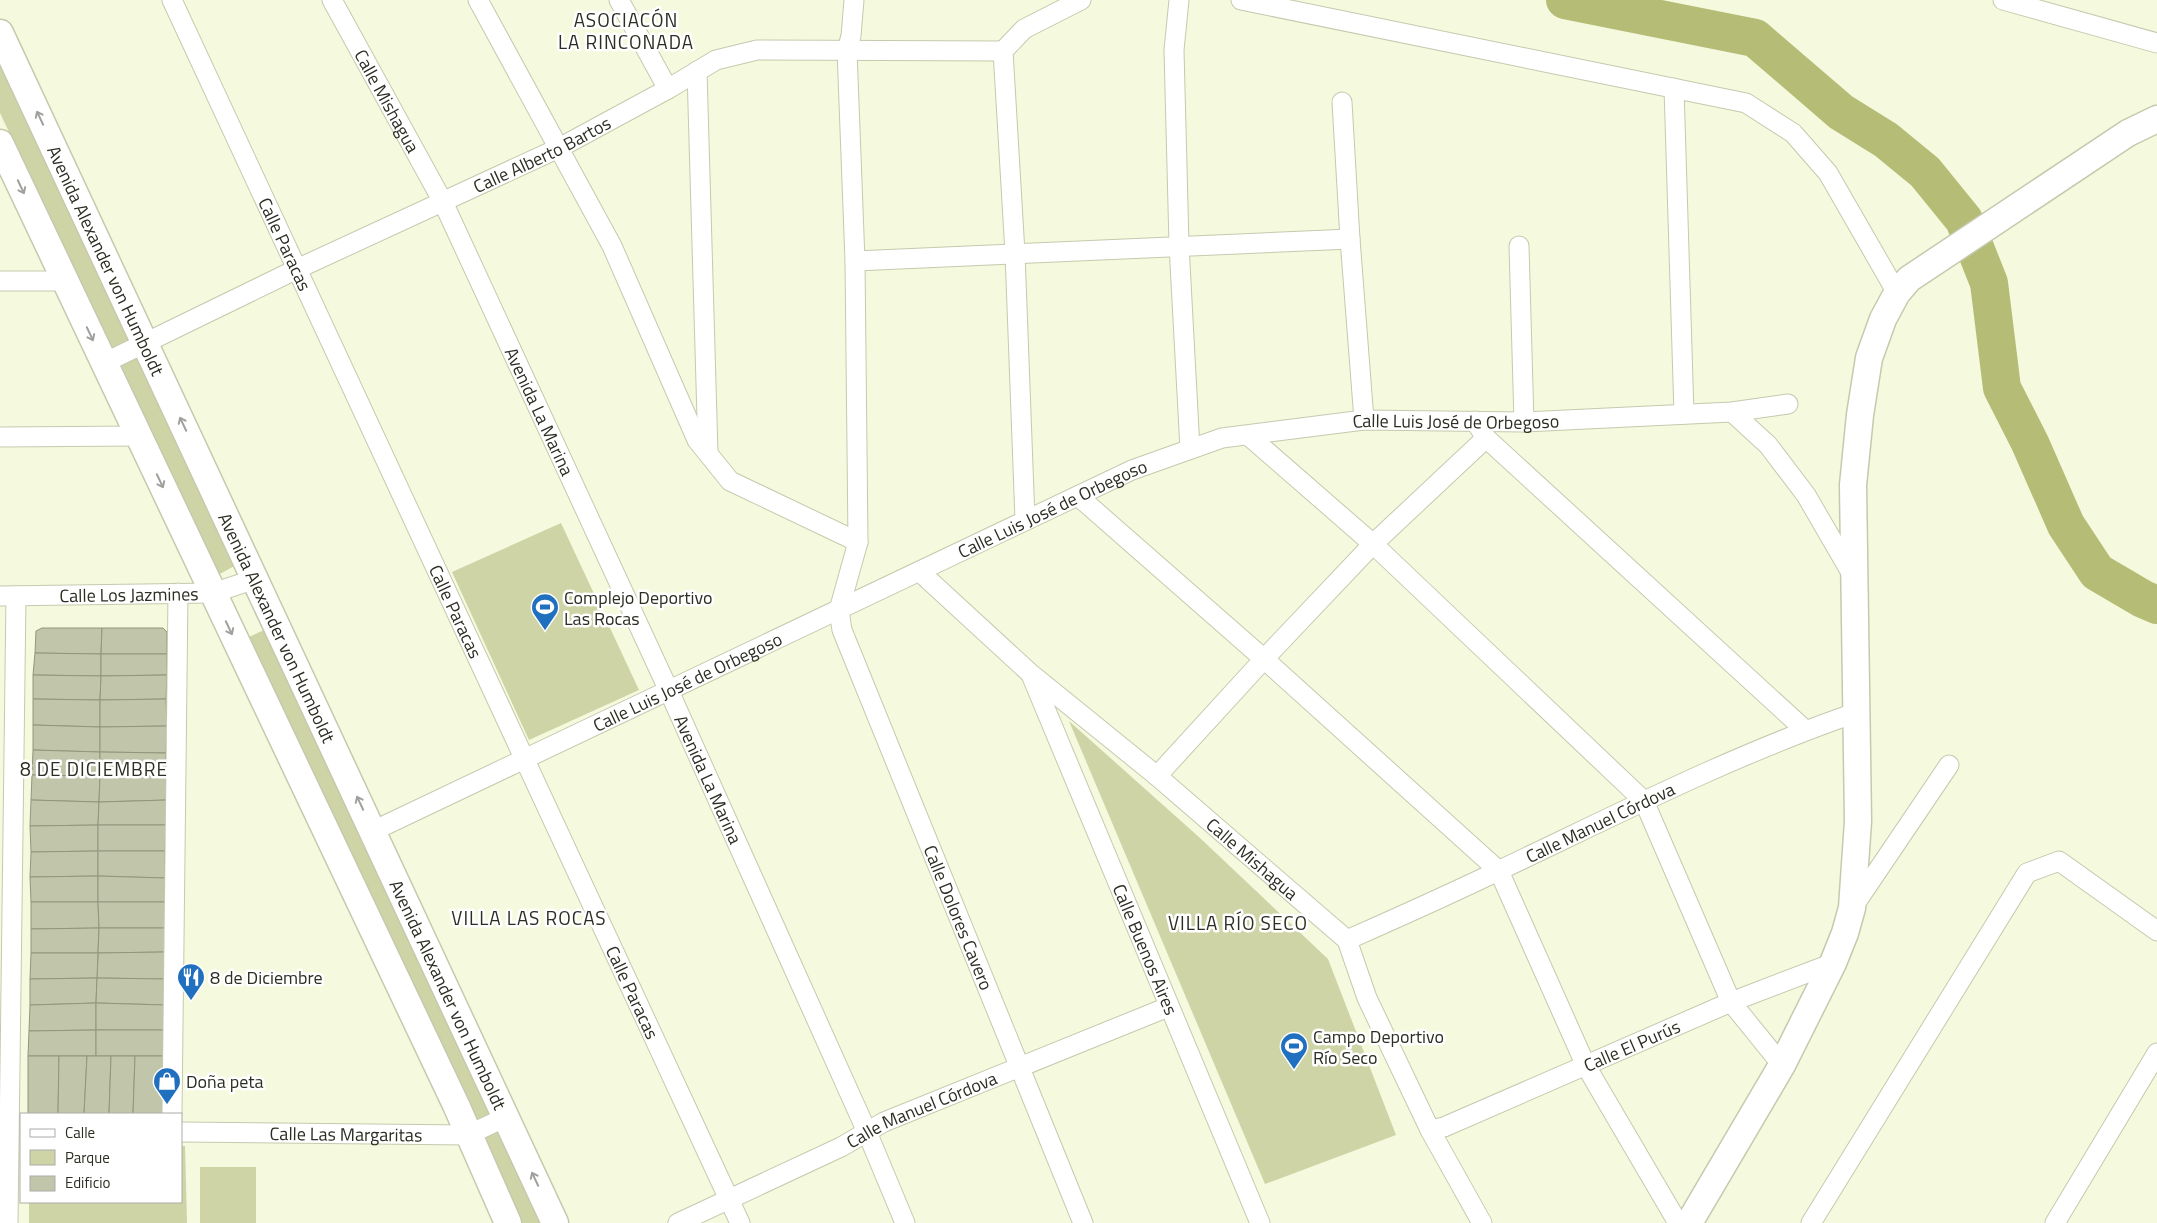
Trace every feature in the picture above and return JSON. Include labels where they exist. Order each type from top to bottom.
[{"type":"main road","name":"Avenida Alexander von Humboldt","points":[[0,34],[556,1223]]},
{"type":"main road","points":[[1689,1223],[1782,1065],[1833,963],[1845,934],[1852,908],[1858,821],[1852,485],[1869,358],[1883,319],[1903,286],[2001,217],[2128,133],[2157,119]]},
{"type":"main road","points":[[0,143],[508,1223]]},
{"type":"street","name":"Calle Paracas","points":[[172,0],[740,1223]]},
{"type":"street","name":"Calle Mishagua","points":[[332,0],[443,202]]},
{"type":"street","points":[[478,0],[612,246],[697,440],[730,481],[858,542]]},
{"type":"street","points":[[619,0],[668,89]]},
{"type":"street","points":[[839,610],[858,542],[855,260],[847,50],[851,36],[854,0]]},
{"type":"street","points":[[1025,520],[1015,253],[1003,51],[1024,28],[1081,0]]},
{"type":"street","points":[[1179,0],[1174,50],[1179,245],[1190,449]]},
{"type":"street","points":[[1241,0],[1746,103],[1793,133],[1828,173],[1903,286]]},
{"type":"street","points":[[2003,0],[2157,42]]},
{"type":"street","name":"Calle Alberto Bartos","points":[[104,363],[297,269],[559,148],[668,89],[716,60],[757,50],[1003,51]]},
{"type":"street","points":[[698,71],[708,453]]},
{"type":"street","points":[[1674,88],[1684,414]]},
{"type":"street","points":[[1342,102],[1364,420]]},
{"type":"street","name":"Avenida La Marina","points":[[443,202],[669,691],[867,1132],[905,1223]]},
{"type":"street","points":[[855,260],[1350,239]]},
{"type":"street","points":[[1518,246],[1524,422]]},
{"type":"street","points":[[0,281],[66,282]]},
{"type":"street","name":"Calle Luis José de Orbegoso","points":[[373,831],[1132,470],[1222,438],[1364,420],[1524,422],[1732,412],[1788,404]]},
{"type":"street","points":[[1732,412],[1768,445],[1806,495],[1853,576]]},
{"type":"street","points":[[1475,421],[1486,438],[1805,730]]},
{"type":"street","points":[[0,437],[139,436]]},
{"type":"street","points":[[1249,436],[1373,544],[1644,801],[1731,1002],[1782,1065]]},
{"type":"street","points":[[1157,776],[1373,544],[1486,438]]},
{"type":"street","points":[[1078,496],[1264,659],[1499,871],[1586,1066],[1678,1223]]},
{"type":"street","name":"Calle Mishagua","points":[[920,572],[1031,674],[1157,776],[1347,940]]},
{"type":"street","name":"Calle Los Jazmines","points":[[8,596],[213,593],[255,579]]},
{"type":"street","points":[[172,1113],[178,593]]},
{"type":"street","points":[[8,596],[10,1130],[8,1223]]},
{"type":"street","name":"Calle Dolores Cavero","points":[[839,610],[842,630],[1083,1223]]},
{"type":"street","name":"Calle Buenos Aires","points":[[1031,674],[1168,1007],[1260,1223]]},
{"type":"street","name":"Calle Manuel Córdova","points":[[1347,940],[1499,871],[1644,801],[1805,730],[1855,713]]},
{"type":"street","points":[[1852,908],[1949,765]]},
{"type":"street","points":[[1812,1223],[2027,874],[2060,861],[2157,931]]},
{"type":"street","points":[[1347,940],[1367,998],[1430,1130],[1482,1223]]},
{"type":"street","name":"Calle El Purús","points":[[1430,1130],[1444,1127],[1731,1002],[1833,963]]},
{"type":"street","name":"Calle Manuel Córdova","points":[[678,1223],[841,1147],[884,1122],[1168,1007]]},
{"type":"street","points":[[2055,1223],[2157,1053]]},
{"type":"street","name":"Calle Las Margaritas","points":[[182,1132],[468,1135],[506,1117]]},
{"type":"green space","points":[[0,60],[238,564],[218,575],[0,113]]},
{"type":"green space","name":"Complejo Deportivo Las Rocas","points":[[561,523],[639,690],[529,740],[452,572]]},
{"type":"green space","points":[[266,629],[544,1223],[520,1223],[247,638]]},
{"type":"green space","points":[[1069,721],[1200,838],[1328,959],[1396,1135],[1265,1184]]},
{"type":"green space","points":[[182,1146],[185,1146],[187,1223],[29,1223],[29,1203],[182,1203]]},
{"type":"green space","points":[[200,1167],[256,1167],[256,1223],[200,1223]]},
{"type":"building","points":[[42,628],[102,628],[101,654],[35,653],[36,631]]},
{"type":"building","points":[[102,628],[163,628],[167,632],[167,654],[101,654]]},
{"type":"building","points":[[35,653],[101,654],[101,676],[33,675]]},
{"type":"building","points":[[101,654],[167,654],[167,675],[101,676]]},
{"type":"building","points":[[33,675],[101,676],[100,700],[33,699]]},
{"type":"building","points":[[167,675],[166,699],[100,700],[101,676]]},
{"type":"building","points":[[33,699],[100,700],[100,727],[33,725]]},
{"type":"building","points":[[166,699],[167,726],[100,727],[100,700]]},
{"type":"building","points":[[33,725],[100,727],[100,752],[33,750]]},
{"type":"building","points":[[167,726],[166,753],[100,752],[100,727]]},
{"type":"building","points":[[33,750],[100,752],[100,776],[32,775]]},
{"type":"building","points":[[100,752],[166,753],[166,776],[100,776]]},
{"type":"building","points":[[32,775],[100,776],[99,802],[31,800]]},
{"type":"building","points":[[100,776],[166,776],[167,800],[99,802]]},
{"type":"building","points":[[31,800],[99,802],[98,825],[30,826]]},
{"type":"building","points":[[167,800],[166,825],[98,825],[99,802]]},
{"type":"building","points":[[98,825],[98,851],[31,852],[30,826]]},
{"type":"building","points":[[98,825],[166,825],[165,851],[98,851]]},
{"type":"building","points":[[98,851],[98,876],[30,877],[31,852]]},
{"type":"building","points":[[98,851],[165,851],[165,878],[98,876]]},
{"type":"building","points":[[98,876],[98,902],[31,902],[30,877]]},
{"type":"building","points":[[98,876],[165,878],[165,902],[98,902]]},
{"type":"building","points":[[31,902],[98,902],[99,928],[31,929]]},
{"type":"building","points":[[98,902],[165,902],[166,928],[99,928]]},
{"type":"building","points":[[99,928],[98,953],[31,953],[31,929]]},
{"type":"building","points":[[99,928],[166,928],[165,952],[98,953]]},
{"type":"building","points":[[165,952],[165,979],[97,978],[98,953]]},
{"type":"building","points":[[31,953],[98,953],[97,978],[30,979]]},
{"type":"building","points":[[97,978],[96,1003],[30,1005],[30,979]]},
{"type":"building","points":[[97,978],[165,979],[166,1005],[96,1003]]},
{"type":"building","points":[[96,1003],[96,1030],[29,1031],[30,1005]]},
{"type":"building","points":[[96,1003],[166,1005],[165,1030],[96,1030]]},
{"type":"building","points":[[96,1030],[96,1056],[28,1056],[29,1031]]},
{"type":"building","points":[[96,1030],[165,1030],[166,1056],[96,1056]]},
{"type":"building","points":[[28,1056],[59,1056],[58,1113],[28,1113]]},
{"type":"building","points":[[59,1056],[87,1056],[84,1113],[58,1113]]},
{"type":"building","points":[[87,1056],[111,1056],[109,1113],[84,1113]]},
{"type":"building","points":[[111,1056],[135,1056],[133,1113],[109,1113]]},
{"type":"building","points":[[135,1056],[166,1056],[165,1113],[133,1113]]},
{"type":"waterway","points":[[1565,0],[1755,38],[1841,112],[1886,140],[1925,172],[1964,220],[1989,283],[2002,388],[2030,443],[2066,525],[2097,572],[2157,605]]},
{"type":"place","name":"Complejo Deportivo Las Rocas","points":[[545,631]]},
{"type":"place","name":"8 de Diciembre","points":[[191,1001]]},
{"type":"place","name":"Campo Deportivo Río Seco","points":[[1294,1070]]},
{"type":"place","name":"Doña peta","points":[[167,1105]]},
{"type":"district","name":"ASOCIACÓN LA RINCONADA","points":[[626,30]]},
{"type":"district","name":"8 DE DICIEMBRE","points":[[94,768]]},
{"type":"district","name":"VILLA LAS ROCAS","points":[[529,917]]},
{"type":"district","name":"VILLA RÍO SECO","points":[[1238,922]]}]
